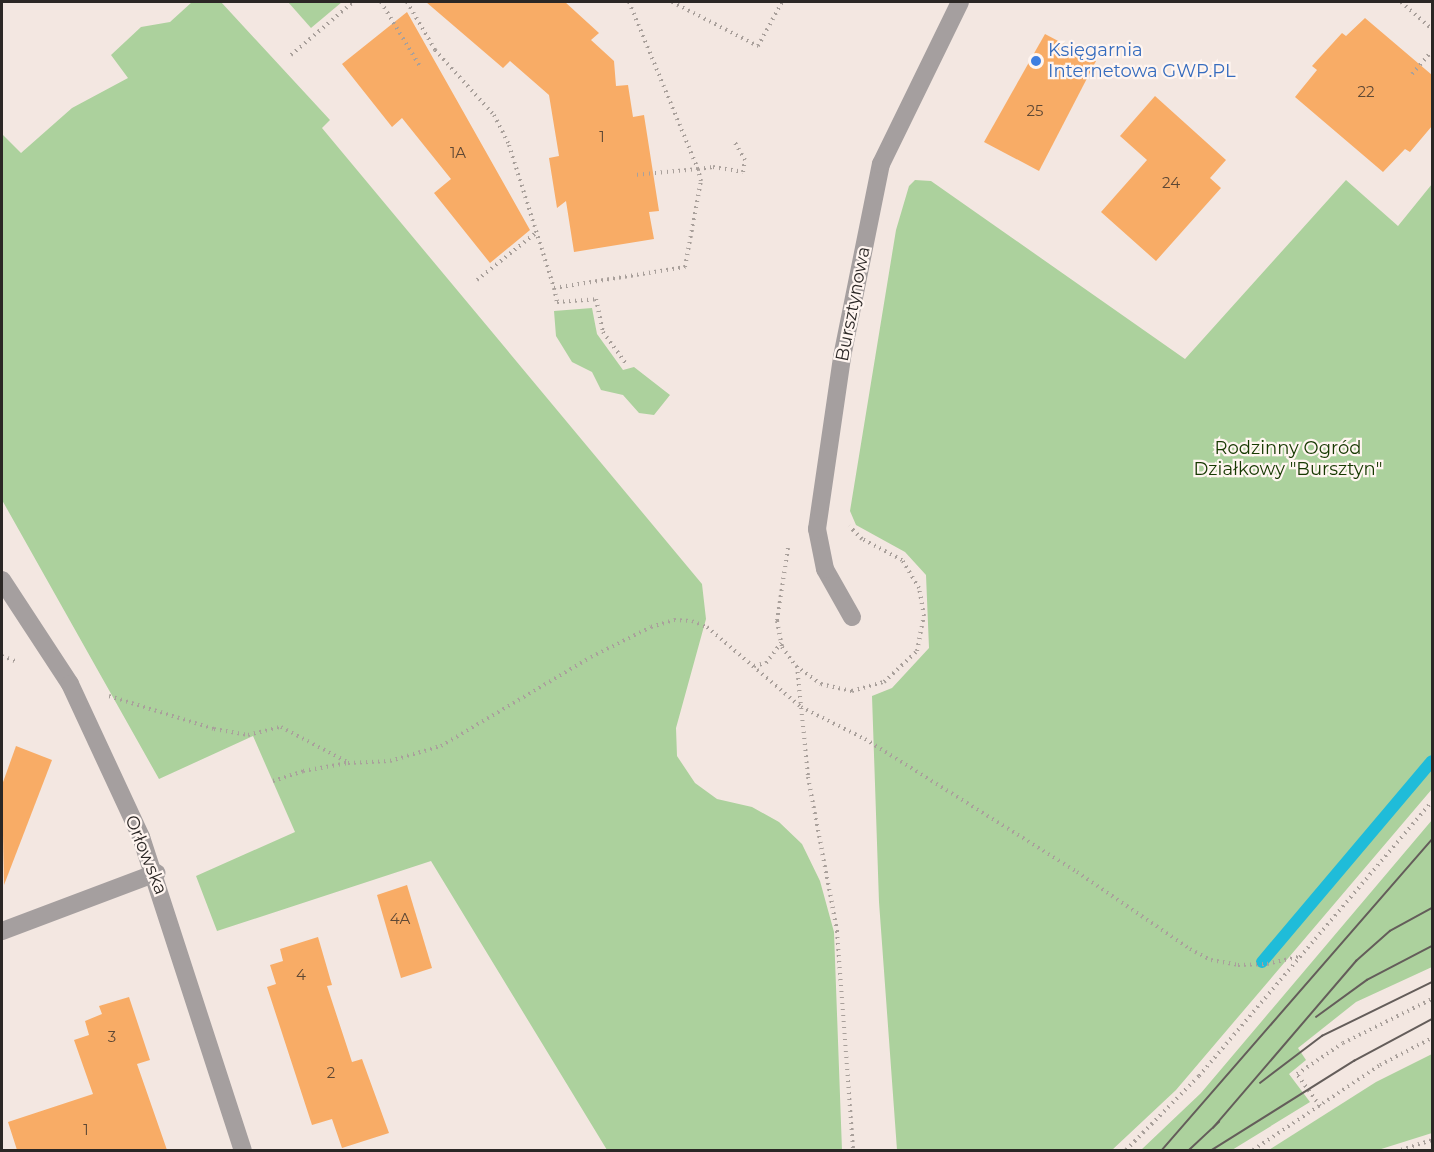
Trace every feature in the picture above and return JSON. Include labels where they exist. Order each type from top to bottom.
[{"type":"street","name":"Bursztynowa","points":[[852,617],[825,569],[818,529],[842,357],[881,164],[960,2]]},
{"type":"street","name":"Orłowska","points":[[2,580],[70,684],[156,873],[243,1150]]},
{"type":"street","points":[[2,931],[156,873]]},
{"type":"path","points":[[291,55],[353,2]]},
{"type":"path","points":[[381,2],[421,68]]},
{"type":"path","points":[[407,2],[435,50],[494,115],[509,145],[557,302],[596,299],[603,333],[627,365]]},
{"type":"path","points":[[554,288],[685,267],[700,181],[698,169],[629,2]]},
{"type":"path","points":[[672,2],[758,46],[782,2]]},
{"type":"path","points":[[1401,2],[1432,29]]},
{"type":"path","points":[[1412,74],[1432,51]]},
{"type":"path","points":[[634,175],[713,167],[743,172],[745,160],[734,141]]},
{"type":"path","points":[[477,280],[537,232]]},
{"type":"path","points":[[273,781],[303,771],[348,763],[390,761],[441,746],[591,657],[674,620],[707,627],[801,707],[865,739],[1211,960],[1267,964],[1301,956]]},
{"type":"path","points":[[753,666],[766,663],[781,642]]},
{"type":"path","points":[[796,666],[808,777],[837,931],[853,1150]]},
{"type":"path","points":[[70,684],[214,729],[248,735],[281,728],[348,763]]},
{"type":"path","points":[[1126,1150],[1199,1076],[1432,804]]},
{"type":"path","points":[[1320,1106],[1298,1074],[1343,1043],[1432,999]]},
{"type":"path","points":[[1252,1150],[1380,1065],[1432,1038]]},
{"type":"path","points":[[1401,1150],[1432,1140]]},
{"type":"green space","points":[[192,2],[221,2],[330,120],[322,128],[702,584],[706,619],[676,728],[677,756],[695,783],[717,799],[752,807],[779,822],[802,844],[820,881],[834,932],[842,1150],[607,1150],[431,861],[217,931],[196,876],[295,832],[253,736],[159,779],[2,500],[2,134],[21,153],[72,108],[128,78],[111,55],[141,27],[170,22]]},
{"type":"green space","points":[[288,2],[342,2],[311,28]]},
{"type":"green space","name":"Rodzinny Ogród Działkowy \"Bursztyn\"","points":[[915,180],[931,181],[1185,359],[1346,180],[1398,226],[1432,184],[1432,789],[1176,1090],[1112,1150],[897,1150],[879,902],[872,696],[892,688],[929,648],[926,575],[905,552],[856,525],[850,511],[896,230],[909,186]]},
{"type":"green space","points":[[592,308],[597,334],[623,370],[634,367],[670,395],[654,415],[639,413],[623,395],[601,390],[592,372],[572,362],[556,336],[554,311]]},
{"type":"green space","points":[[1432,820],[1432,967],[1356,1002],[1298,1048],[1306,1060],[1289,1074],[1310,1102],[1232,1150],[1141,1150],[1201,1093]]},
{"type":"green space","points":[[1432,1054],[1432,1133],[1378,1150],[1269,1150],[1376,1082]]},
{"type":"building","points":[[426,2],[565,2],[599,33],[591,40],[614,61],[616,86],[628,85],[633,117],[644,115],[659,211],[649,212],[654,239],[574,252],[566,201],[557,208],[549,158],[559,156],[549,95],[510,61],[503,68]]},
{"type":"building","points":[[407,12],[530,230],[490,263],[434,193],[451,179],[402,118],[392,127],[342,64]]},
{"type":"building","points":[[1365,18],[1432,75],[1432,126],[1410,152],[1405,149],[1383,172],[1295,97],[1317,70],[1312,66],[1342,33],[1346,36]]},
{"type":"building","points":[[1045,34],[1096,61],[1039,171],[984,142]]},
{"type":"building","points":[[1155,96],[1226,160],[1210,178],[1221,188],[1156,261],[1101,212],[1147,160],[1120,136]]},
{"type":"building","points":[[16,746],[52,760],[4,885],[2,785]]},
{"type":"building","points":[[407,885],[432,968],[401,978],[377,895]]},
{"type":"building","points":[[318,937],[332,985],[327,986],[352,1062],[362,1059],[389,1133],[342,1148],[332,1119],[312,1125],[267,987],[276,984],[270,965],[283,961],[280,949]]},
{"type":"building","points":[[129,997],[150,1060],[137,1064],[167,1150],[17,1150],[8,1122],[93,1094],[74,1040],[89,1035],[85,1021],[102,1014],[99,1006]]},
{"type":"waterway","points":[[1262,962],[1432,761]]},
{"type":"tram line","points":[[1162,1150],[1432,839]]},
{"type":"tram line","points":[[1213,1128],[1356,961],[1390,931],[1432,908]]},
{"type":"tram line","points":[[1316,1017],[1367,980],[1432,946]]},
{"type":"tram line","points":[[1260,1083],[1322,1036],[1432,982]]},
{"type":"tram line","points":[[1212,1150],[1354,1061],[1432,1019]]},
{"type":"tram line","points":[[1189,1150],[1219,1122]]},
{"type":"place","name":"Księgarnia Internetowa GWP.PL","points":[[1036,61]]}]
